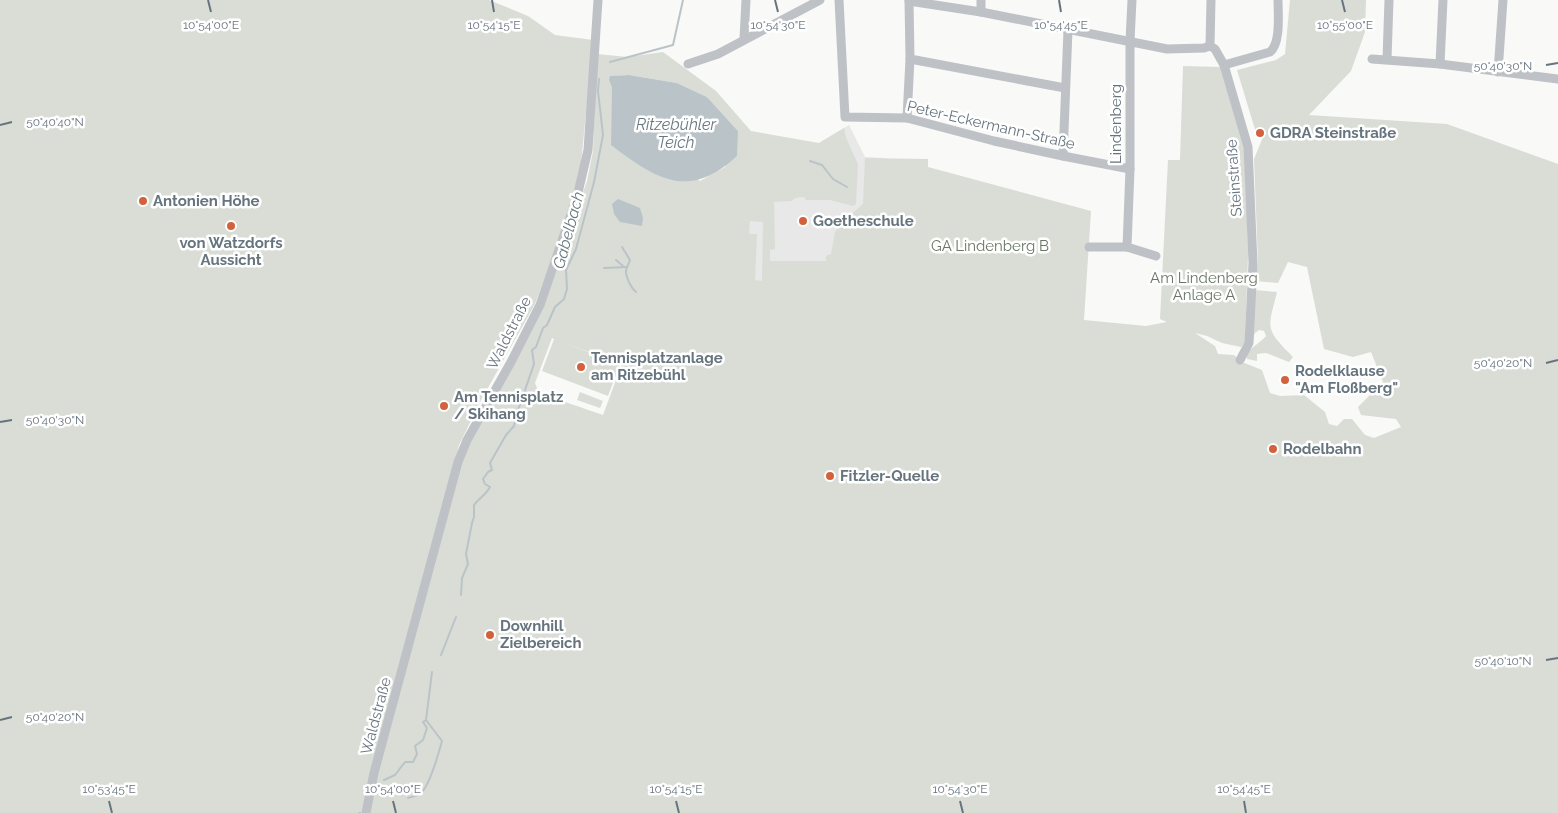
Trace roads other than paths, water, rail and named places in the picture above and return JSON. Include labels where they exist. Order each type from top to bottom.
[{"type":"street","name":"Waldstraße","points":[[366,813],[374,773],[458,462],[466,440],[511,362],[540,305],[583,178],[588,150],[598,0]]},
{"type":"street","points":[[744,39],[746,0]]},
{"type":"street","points":[[688,64],[718,54],[820,0]]},
{"type":"street","name":"Peter-Eckermann-Straße","points":[[839,0],[845,117],[907,118],[994,141],[1130,169]]},
{"type":"street","points":[[907,118],[910,59],[909,0],[981,12],[1167,49],[1204,48],[1210,46],[1211,0]]},
{"type":"street","points":[[981,0],[981,12]]},
{"type":"street","name":"Lindenberg","points":[[1127,247],[1132,0]]},
{"type":"street","points":[[1224,65],[1270,52],[1274,49],[1277,41],[1278,0]]},
{"type":"street","points":[[1386,59],[1389,0]]},
{"type":"street","points":[[1440,64],[1443,0]]},
{"type":"street","points":[[1498,72],[1503,0]]},
{"type":"street","points":[[1063,156],[1068,30]]},
{"type":"street","name":"Steinstraße","points":[[1210,46],[1215,49],[1224,65],[1248,147],[1253,263],[1249,343],[1240,360]]},
{"type":"street","points":[[910,59],[1065,88]]},
{"type":"street","points":[[1372,59],[1440,64],[1558,78]]},
{"type":"street","points":[[1089,248],[1127,247],[1156,256]]},
{"type":"water","name":"Ritzebühler Teich","points":[[629,75],[677,83],[707,97],[738,131],[737,156],[720,170],[703,178],[688,181],[673,180],[643,167],[611,145],[612,88],[609,80],[610,76]]},
{"type":"water","points":[[618,199],[640,208],[643,218],[642,226],[620,222],[614,214],[612,204]]},
{"type":"waterway","name":"Gabelbach","points":[[610,62],[673,45],[683,0]]},
{"type":"waterway","name":"Gabelbach","points":[[461,595],[462,578],[468,564],[466,554],[474,517],[474,505],[490,487],[485,484],[483,479],[492,470],[490,463],[506,435],[514,426],[534,364],[532,350],[536,347],[543,328],[547,325],[555,307],[564,299],[567,289],[566,270],[576,249],[594,182],[603,135],[598,91],[599,79]]},
{"type":"waterway","points":[[810,161],[822,165],[833,179],[847,187]]},
{"type":"waterway","points":[[622,247],[630,260],[626,270],[627,278],[636,292]]},
{"type":"waterway","points":[[616,260],[623,266]]},
{"type":"waterway","points":[[604,268],[627,267]]},
{"type":"waterway","name":"Gabelbach","points":[[441,655],[456,617]]},
{"type":"waterway","name":"Gabelbach","points":[[408,798],[419,795],[427,784],[442,741],[426,720],[432,672]]},
{"type":"waterway","points":[[384,780],[395,775],[405,762],[413,762],[417,754],[415,746],[423,740],[427,728],[423,722],[426,720]]},
{"type":"place","name":"GDRA Steinstraße","points":[[1260,133]]},
{"type":"place","name":"Antonien Höhe","points":[[143,201]]},
{"type":"place","name":"Goetheschule","points":[[803,221]]},
{"type":"place","name":"von Watzdorfs Aussicht","points":[[231,226]]},
{"type":"place","name":"Tennisplatzanlage am Ritzebühl","points":[[581,367]]},
{"type":"place","name":"Rodelklause \"Am Floßberg\"","points":[[1285,380]]},
{"type":"place","name":"Am Tennisplatz / Skihang","points":[[444,406]]},
{"type":"place","name":"Rodelbahn","points":[[1273,449]]},
{"type":"place","name":"Fitzler-Quelle","points":[[830,476]]},
{"type":"place","name":"Downhill Zielbereich","points":[[490,635]]},
{"type":"park label","name":"GA Lindenberg B","points":[[990,246]]},
{"type":"park label","name":"Am Lindenberg Anlage A","points":[[1204,286]]}]
